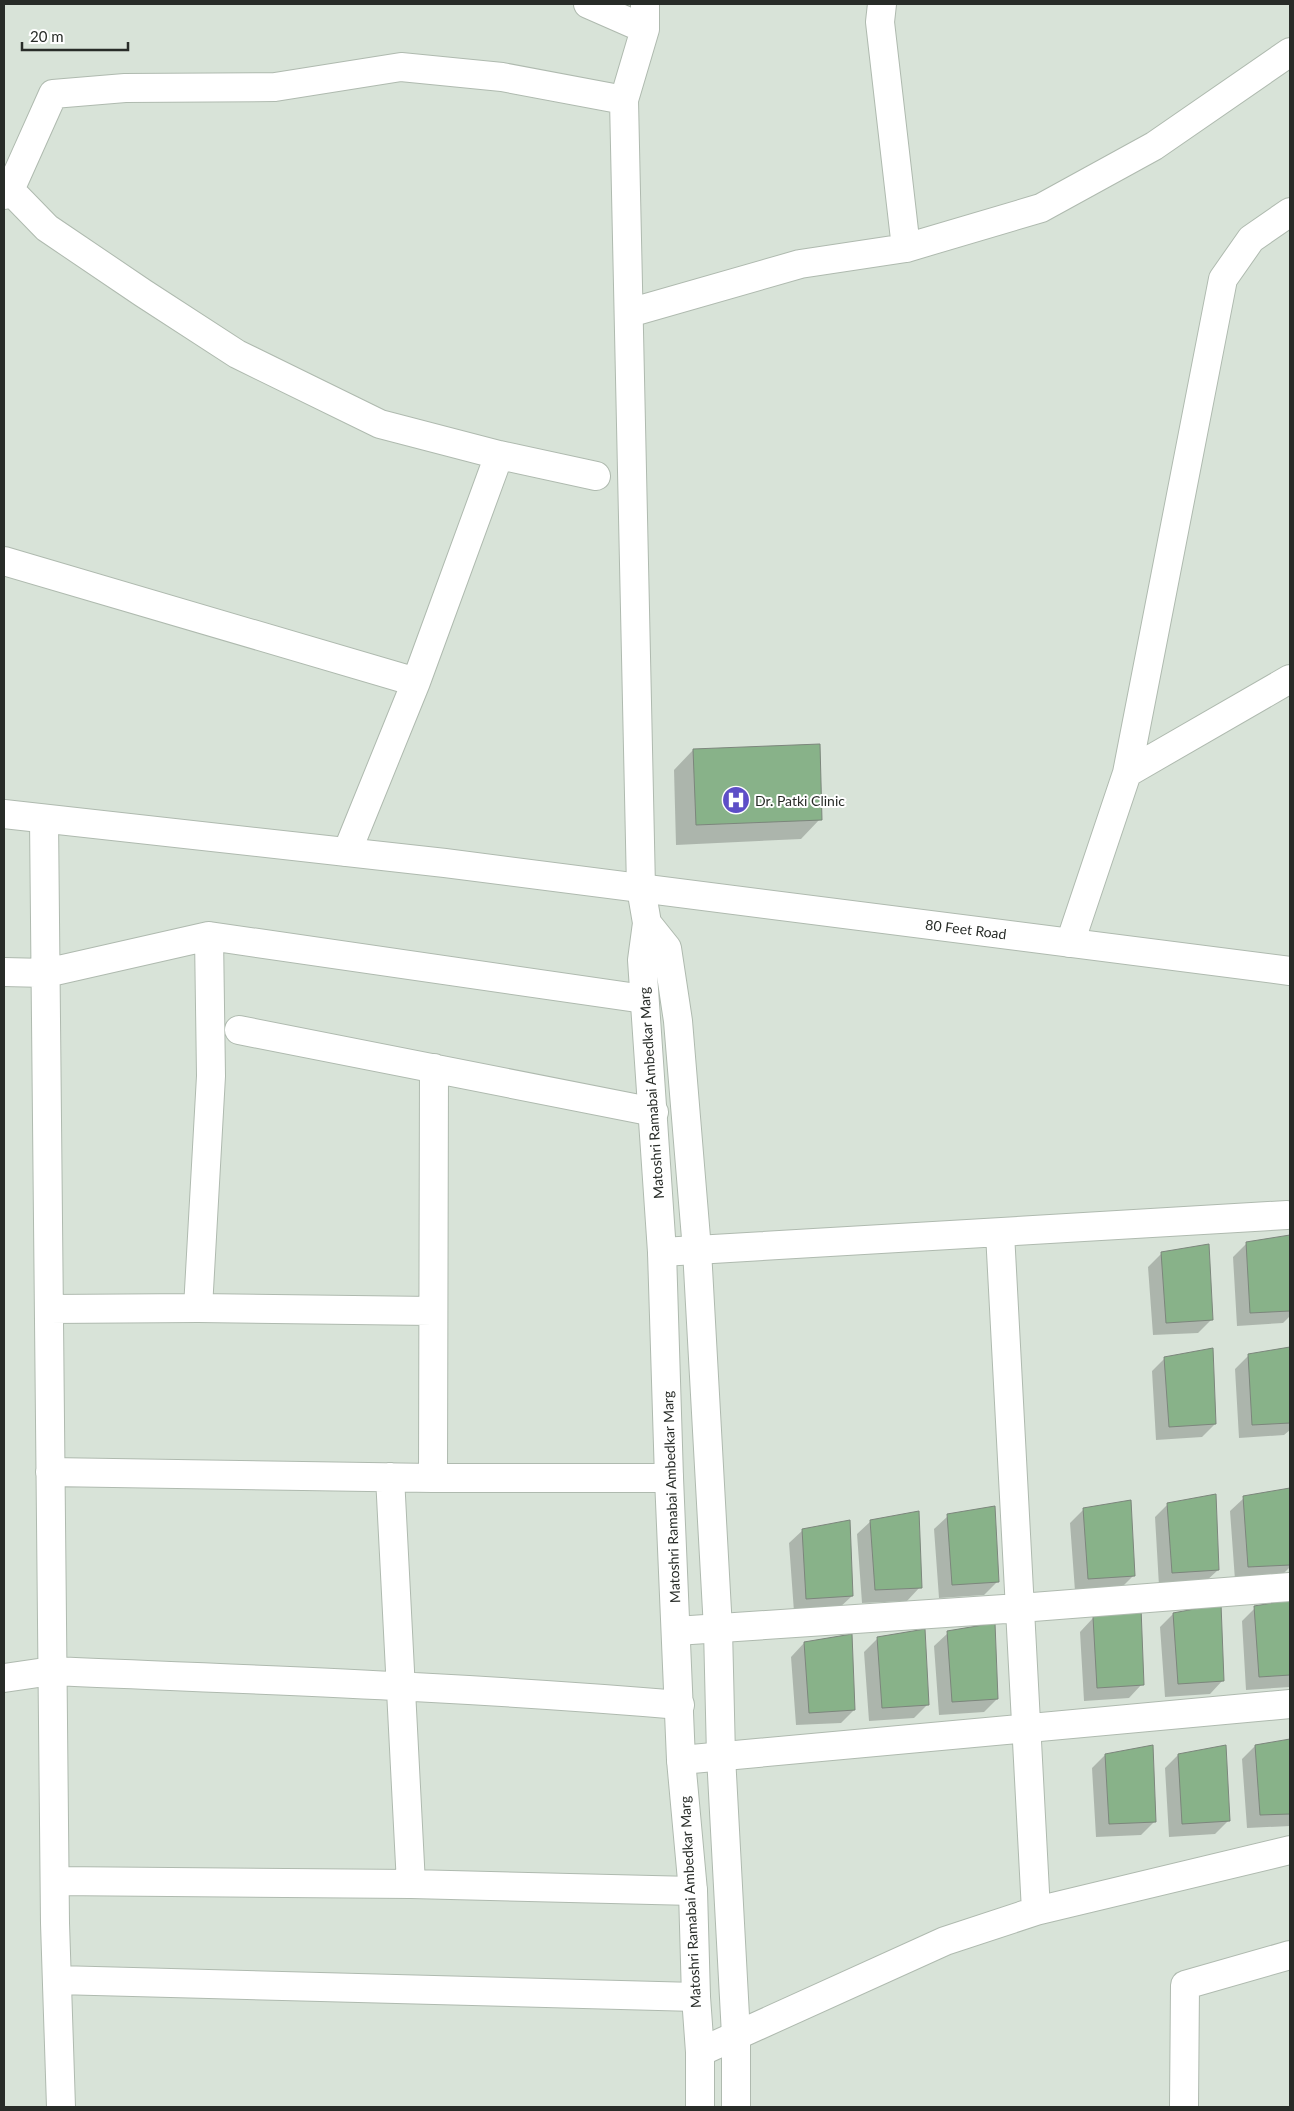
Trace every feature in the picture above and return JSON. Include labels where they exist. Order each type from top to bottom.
[{"type":"street","points":[[588,4],[645,16]]},
{"type":"street","points":[[882,4],[880,22],[906,248]]},
{"type":"street","name":"Matoshri Ramabai Ambedkar Marg","points":[[645,16],[624,100],[641,888],[646,923],[642,960],[654,1112],[662,1252],[681,1760],[693,1890],[696,1997],[700,2052],[700,2107]]},
{"type":"street","points":[[629,314],[800,264],[906,248],[1041,208],[1154,146],[1290,52]]},
{"type":"street","points":[[596,476],[499,455],[380,424],[237,354],[47,228],[7,192],[53,94],[125,88],[275,87],[401,67],[502,77],[624,100]]},
{"type":"street","points":[[1070,943],[1127,773],[1223,279],[1251,239],[1290,212]]},
{"type":"street","points":[[347,852],[416,682],[499,455]]},
{"type":"street","points":[[4,561],[416,682]]},
{"type":"street","points":[[1127,773],[1290,679]]},
{"type":"street","name":"80 Feet Road","points":[[4,814],[347,852],[1290,971]]},
{"type":"street","points":[[44,819],[52,1671],[61,2107]]},
{"type":"street","points":[[646,923],[667,948],[678,1021],[697,1250],[718,1629],[720,1756],[736,2035],[736,2107]]},
{"type":"street","points":[[198,1308],[211,1076],[209,936]]},
{"type":"street","points":[[4,972],[46,973],[209,936],[644,999]]},
{"type":"street","points":[[239,1030],[654,1112]]},
{"type":"street","points":[[433,1478],[434,1068]]},
{"type":"street","points":[[662,1252],[1287,1215]]},
{"type":"street","points":[[1000,1233],[1036,1911]]},
{"type":"street","points":[[49,1309],[198,1308],[432,1311]]},
{"type":"street","points":[[50,1472],[433,1478],[669,1478]]},
{"type":"street","points":[[390,1477],[410,1884]]},
{"type":"street","points":[[676,1631],[1020,1608],[1290,1587]]},
{"type":"street","points":[[4,1678],[52,1671],[400,1686],[579,1696],[680,1705]]},
{"type":"street","points":[[681,1760],[1290,1704]]},
{"type":"street","points":[[700,2052],[945,1941],[1036,1911],[1290,1850]]},
{"type":"street","points":[[55,1881],[410,1884],[693,1890]]},
{"type":"street","points":[[1184,2107],[1186,1985],[1290,1955]]},
{"type":"street","points":[[57,1980],[696,1997]]},
{"type":"building","points":[[820,744],[822,820],[696,825],[693,749]]},
{"type":"building","points":[[1290,1235],[1290,1311],[1250,1313],[1246,1242]]},
{"type":"building","points":[[1209,1244],[1213,1320],[1166,1323],[1161,1252]]},
{"type":"building","points":[[1290,1347],[1290,1423],[1252,1425],[1248,1354]]},
{"type":"building","points":[[1213,1348],[1216,1424],[1169,1427],[1164,1357]]},
{"type":"building","points":[[1290,1488],[1290,1565],[1248,1567],[1243,1496]]},
{"type":"building","points":[[1216,1494],[1219,1570],[1172,1573],[1167,1503]]},
{"type":"building","points":[[1131,1500],[1135,1576],[1088,1579],[1083,1508]]},
{"type":"building","points":[[995,1506],[999,1582],[952,1585],[947,1514]]},
{"type":"building","points":[[919,1511],[922,1588],[875,1590],[870,1520]]},
{"type":"building","points":[[850,1520],[853,1596],[806,1599],[802,1529]]},
{"type":"building","points":[[1290,1600],[1290,1675],[1259,1677],[1254,1606]]},
{"type":"building","points":[[1221,1604],[1224,1681],[1178,1684],[1173,1613]]},
{"type":"building","points":[[1141,1608],[1144,1685],[1097,1688],[1093,1617]]},
{"type":"building","points":[[995,1623],[998,1699],[952,1702],[947,1631]]},
{"type":"building","points":[[925,1629],[929,1705],[882,1708],[877,1637]]},
{"type":"building","points":[[852,1634],[855,1710],[809,1713],[804,1642]]},
{"type":"building","points":[[1290,1739],[1290,1814],[1260,1815],[1255,1745]]},
{"type":"building","points":[[1153,1745],[1156,1822],[1109,1824],[1105,1754]]},
{"type":"building","points":[[1226,1745],[1230,1821],[1182,1824],[1178,1754]]},
{"type":"place","name":"Dr. Patki Clinic","points":[[736,800]]}]
